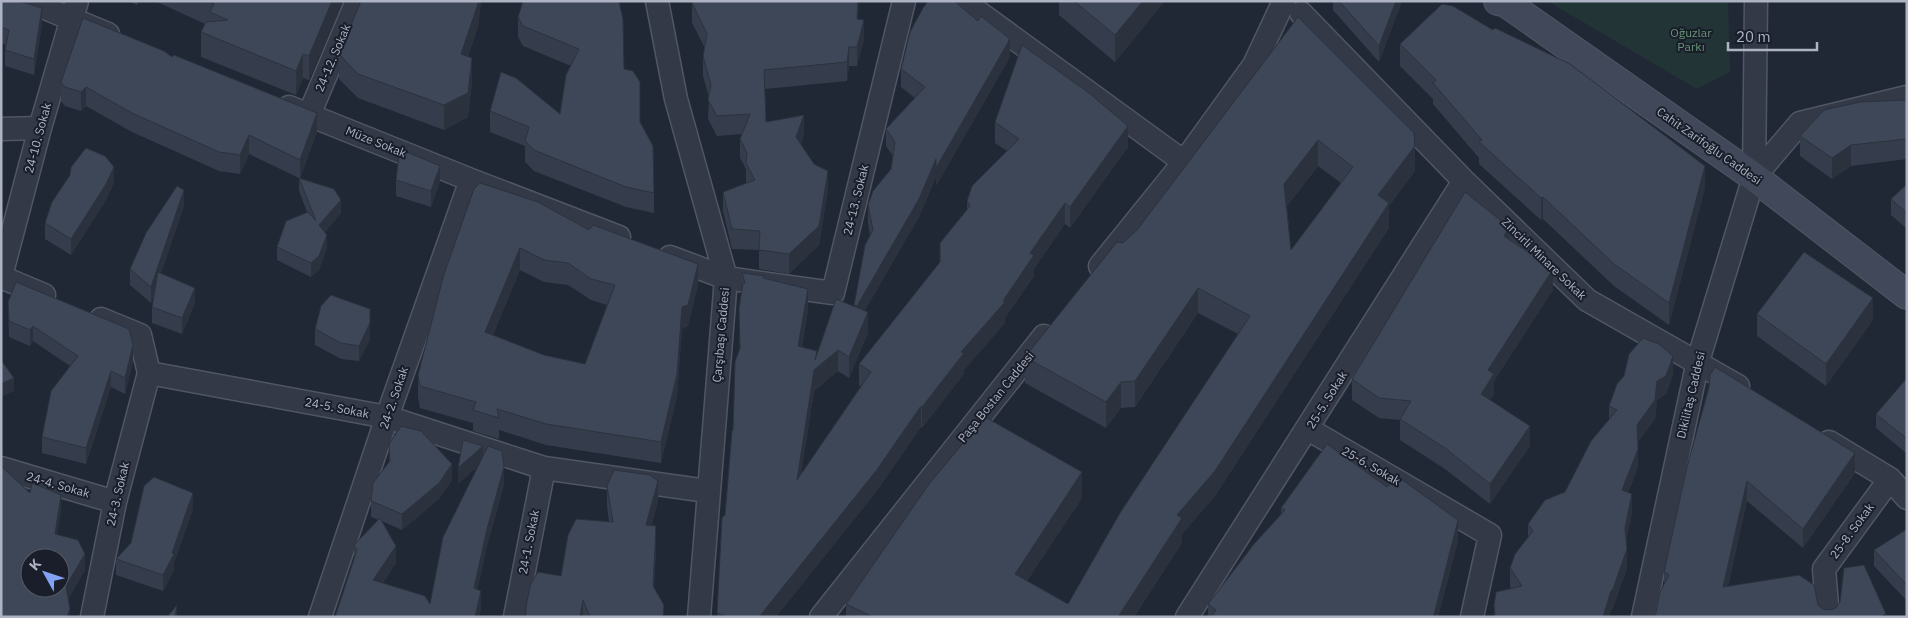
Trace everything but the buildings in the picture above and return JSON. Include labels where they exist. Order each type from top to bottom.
[{"type":"main road","name":"Cahit Zarifoğlu Caddesi","points":[[1502,2],[1754,177],[1907,295]]},
{"type":"street","points":[[28,1],[74,10],[126,41]]},
{"type":"street","name":"24-12. Sokak","points":[[309,115],[357,1]]},
{"type":"street","name":"Çarşıbaşı Caddesi","points":[[657,1],[676,99],[726,278],[699,617]]},
{"type":"street","name":"24-13. Sokak","points":[[726,278],[833,293],[904,1]]},
{"type":"street","points":[[963,1],[1184,162]]},
{"type":"street","points":[[1754,177],[1756,1]]},
{"type":"street","points":[[1085,285],[1184,162],[1298,5]]},
{"type":"street","name":"Zincirli Minare Sokak","points":[[1298,5],[1464,181],[1586,300],[1698,361],[1756,397]]},
{"type":"street","name":"24-10. Sokak","points":[[1,276],[40,128],[74,10]]},
{"type":"street","points":[[1754,177],[1800,123],[1907,97]]},
{"type":"street","name":"Müze Sokak","points":[[272,100],[471,180],[726,278]]},
{"type":"street","points":[[1,129],[40,128]]},
{"type":"street","name":"Dikilitaş Caddesi","points":[[1643,617],[1698,361],[1754,177]]},
{"type":"street","name":"24-2. Sokak","points":[[320,617],[387,417],[471,180]]},
{"type":"street","name":"25-5. Sokak","points":[[1187,617],[1464,181]]},
{"type":"street","points":[[1,276],[140,335],[149,373]]},
{"type":"street","name":"Paşa Bostan Caddesi","points":[[820,617],[1054,324]]},
{"type":"street","name":"24-5. Sokak","points":[[149,373],[387,417],[544,468],[708,491]]},
{"type":"street","name":"24-3. Sokak","points":[[92,617],[115,502],[149,373]]},
{"type":"street","name":"25-6. Sokak","points":[[1308,429],[1490,535],[1472,617]]},
{"type":"street","points":[[1815,433],[1890,479],[1907,498]]},
{"type":"street","name":"24-4. Sokak","points":[[1,468],[115,502]]},
{"type":"street","name":"24-1. Sokak","points":[[515,617],[544,468]]},
{"type":"street","name":"25-8. Sokak","points":[[1828,617],[1824,569],[1890,479]]},
{"type":"green space","name":"Oğuzlar Parkı","points":[[1547,1],[1728,1],[1730,72],[1697,89]]}]
